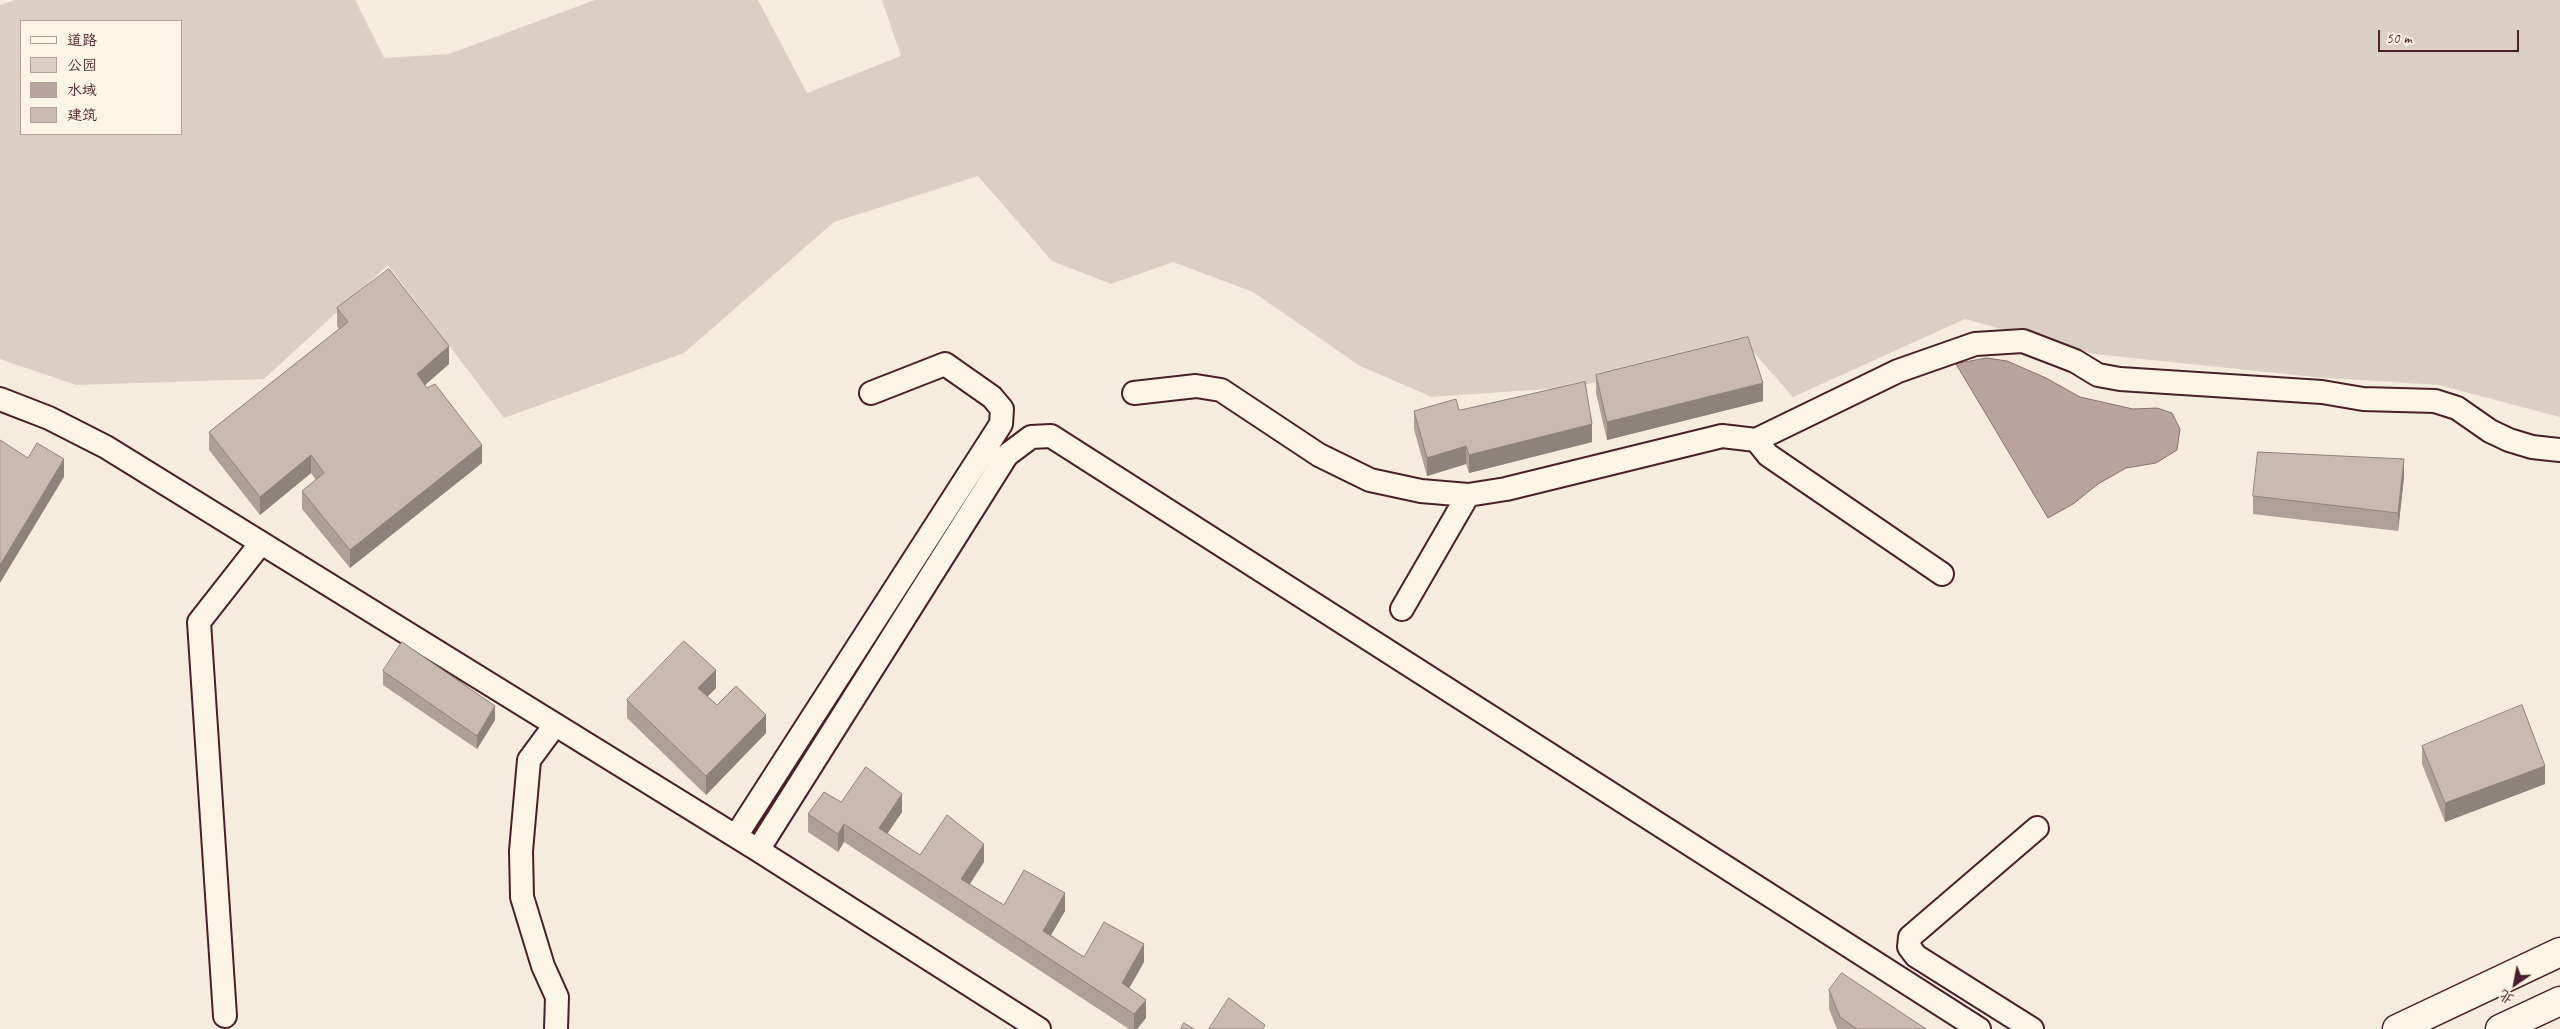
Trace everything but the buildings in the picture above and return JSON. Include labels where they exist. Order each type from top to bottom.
[{"type":"main road","points":[[2397,1029],[2560,952]]},
{"type":"main road","points":[[2500,1029],[2560,1001]]},
{"type":"street","points":[[1134,393],[1196,386],[1221,390],[1319,455],[1370,480],[1421,491],[1468,495],[1506,489],[1722,436],[1756,440],[1898,371],[1938,356],[1974,344],[2023,341],[2075,360],[2098,375],[2120,379],[2322,392],[2384,400],[2435,401],[2457,408],[2490,431],[2509,440],[2532,447],[2560,450]]},
{"type":"street","points":[[736,836],[1001,424],[1002,410],[992,397],[945,364],[871,393]]},
{"type":"street","points":[[0,398],[49,418],[106,447],[736,836],[1039,1029]]},
{"type":"street","points":[[758,850],[1007,455],[1031,437],[1051,436],[1979,1029]]},
{"type":"street","points":[[1756,440],[1768,455],[1942,574]]},
{"type":"street","points":[[1402,609],[1468,495]]},
{"type":"street","points":[[225,1016],[199,622],[261,543]]},
{"type":"street","points":[[555,726],[529,760],[521,851],[522,897],[543,966],[557,997],[556,1029]]},
{"type":"street","points":[[2032,1029],[1916,956],[1909,947],[1910,937],[2037,828]]},
{"type":"green space","points":[[15,0],[355,0],[384,58],[449,54],[595,0],[758,0],[807,93],[901,56],[882,0],[2560,0],[2560,417],[2439,385],[2315,377],[2094,354],[1965,319],[1793,397],[1749,347],[1575,387],[1432,397],[1360,366],[1253,292],[1173,262],[1111,284],[1052,261],[978,176],[834,222],[684,353],[504,418],[388,265],[264,379],[76,385],[0,359],[0,5]]},
{"type":"water","points":[[1987,358],[2007,361],[2046,378],[2080,397],[2133,409],[2157,408],[2172,413],[2180,429],[2177,450],[2156,463],[2126,468],[2098,484],[2073,504],[2048,518],[1956,364]]}]
